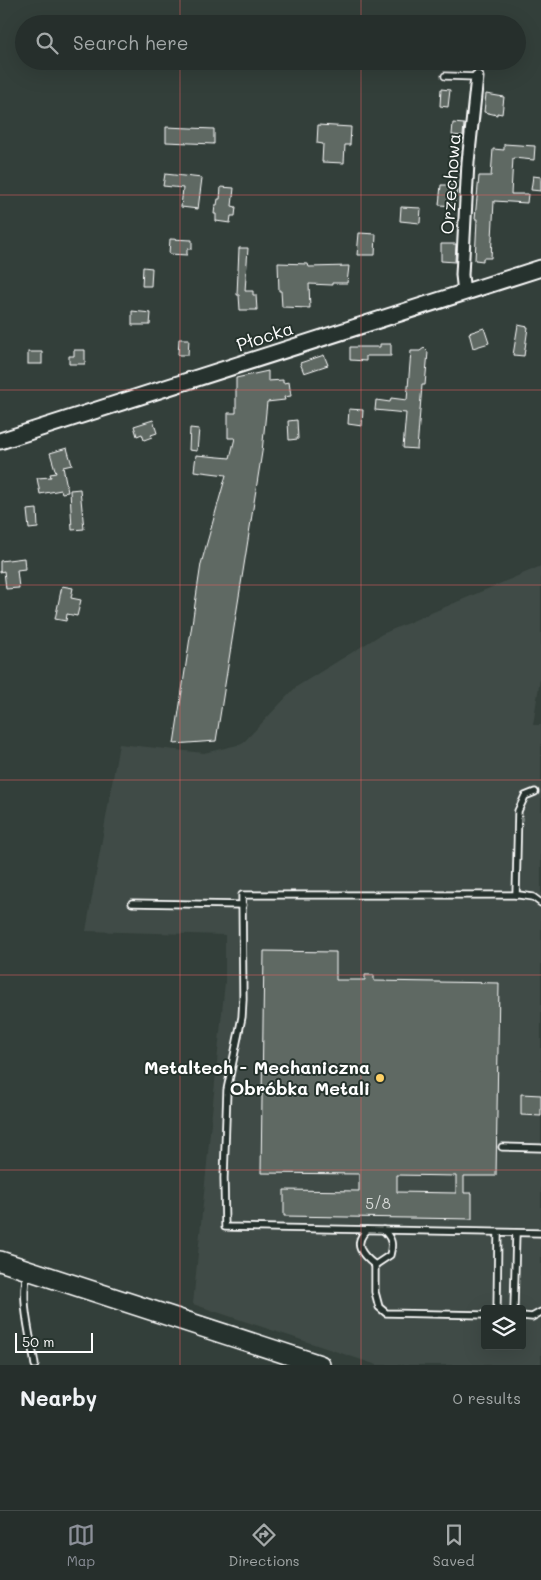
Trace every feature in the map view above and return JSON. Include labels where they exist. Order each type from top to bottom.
[{"type":"main road","points":[[0,1261],[320,1365]]},
{"type":"street","name":"Orzechowa","points":[[464,293],[462,276],[468,162],[477,77]]},
{"type":"street","name":"Płocka","points":[[0,440],[541,268]]},
{"type":"lane","points":[[445,76],[477,77]]},
{"type":"lane","points":[[516,895],[518,811],[525,796],[535,792]]},
{"type":"lane","points":[[541,903],[533,897],[516,895],[242,895],[244,999],[227,1090],[224,1178],[225,1227],[541,1234]]},
{"type":"lane","points":[[132,903],[243,904]]},
{"type":"lane","points":[[502,1147],[541,1148]]},
{"type":"lane","points":[[367,1230],[361,1236],[360,1248],[363,1256],[375,1265]]},
{"type":"lane","points":[[375,1265],[390,1255],[392,1246],[390,1237],[384,1230]]},
{"type":"lane","points":[[497,1305],[498,1233]]},
{"type":"lane","points":[[514,1305],[516,1233]]},
{"type":"lane","points":[[375,1265],[375,1292],[379,1307],[386,1313],[481,1315]]},
{"type":"lane","points":[[28,1270],[25,1304],[35,1365]]},
{"type":"lane","points":[[526,1316],[532,1317],[541,1312]]},
{"type":"shaded area","points":[[541,566],[541,672],[533,725],[541,725],[541,1365],[377,1365],[193,1304],[225,982],[225,935],[86,931],[119,744],[204,753],[242,744],[296,687],[382,634]]},
{"type":"building","points":[[441,89],[450,90],[448,107],[440,106]]},
{"type":"building","points":[[486,94],[504,97],[502,114],[497,113],[497,115],[484,112]]},
{"type":"building","points":[[453,123],[464,124],[463,136],[452,135]]},
{"type":"building","points":[[318,125],[351,127],[350,145],[345,145],[344,163],[322,162],[323,144],[317,143]]},
{"type":"building","points":[[166,127],[214,129],[214,144],[166,142]]},
{"type":"building","points":[[504,144],[535,146],[534,160],[513,158],[511,194],[528,194],[527,203],[494,201],[491,258],[483,258],[483,261],[475,260],[477,219],[475,219],[479,176],[491,176],[493,149],[504,150]]},
{"type":"building","points":[[165,174],[202,178],[198,209],[181,207],[183,188],[163,186]]},
{"type":"building","points":[[533,176],[541,177],[541,191],[531,190]]},
{"type":"building","points":[[441,185],[455,185],[455,190],[457,190],[454,206],[439,205]]},
{"type":"building","points":[[221,187],[234,188],[232,206],[236,207],[235,216],[231,216],[230,223],[216,221],[216,214],[214,214],[215,205],[217,205],[218,199],[220,199]]},
{"type":"building","points":[[401,207],[421,208],[420,223],[400,221]]},
{"type":"building","points":[[359,233],[376,234],[375,255],[357,255]]},
{"type":"building","points":[[170,239],[192,240],[192,249],[187,249],[187,255],[169,254]]},
{"type":"building","points":[[441,244],[456,244],[455,262],[441,261]]},
{"type":"building","points":[[239,248],[248,248],[245,291],[253,291],[253,295],[256,295],[257,310],[240,310],[239,295],[237,295]]},
{"type":"building","points":[[278,263],[308,264],[309,267],[349,266],[347,283],[332,283],[332,285],[309,284],[310,308],[282,307],[281,291],[279,291]]},
{"type":"building","points":[[143,267],[152,268],[151,286],[142,286]]},
{"type":"building","points":[[132,311],[151,313],[150,325],[132,325]]},
{"type":"building","points":[[518,325],[528,327],[524,356],[513,355]]},
{"type":"building","points":[[484,328],[489,343],[473,348],[469,333]]},
{"type":"building","points":[[179,339],[189,339],[188,355],[178,355]]},
{"type":"building","points":[[380,344],[391,344],[391,356],[366,356],[366,361],[350,360],[350,347],[380,347]]},
{"type":"building","points":[[424,348],[428,352],[425,385],[422,385],[417,449],[403,448],[406,413],[375,410],[376,400],[390,402],[391,398],[407,400],[411,351],[420,351]]},
{"type":"building","points":[[74,350],[85,350],[85,364],[69,364],[69,356],[74,356]]},
{"type":"building","points":[[28,352],[42,352],[42,364],[28,364]]},
{"type":"building","points":[[324,355],[328,365],[304,373],[300,363]]},
{"type":"building","points":[[268,371],[268,381],[283,380],[283,383],[289,382],[291,396],[284,397],[285,400],[267,402],[262,452],[216,741],[174,744],[201,564],[226,475],[194,471],[196,455],[230,458],[235,438],[228,438],[228,413],[236,413],[236,378]]},
{"type":"building","points":[[349,409],[363,410],[362,426],[348,424]]},
{"type":"building","points":[[153,420],[157,433],[144,440],[142,434],[137,436],[134,426]]},
{"type":"building","points":[[297,420],[298,439],[289,440],[288,421]]},
{"type":"building","points":[[190,428],[199,429],[197,451],[189,450]]},
{"type":"building","points":[[67,448],[72,465],[63,467],[68,492],[62,493],[61,490],[40,494],[37,478],[51,477],[50,474],[56,473],[50,453]]},
{"type":"building","points":[[80,489],[84,529],[72,530],[70,490]]},
{"type":"building","points":[[37,509],[38,528],[29,529],[27,510]]},
{"type":"building","points":[[24,558],[25,569],[17,570],[19,588],[6,589],[4,571],[0,572],[0,561]]},
{"type":"building","points":[[62,586],[73,588],[71,598],[81,600],[77,616],[67,614],[66,621],[55,619]]},
{"type":"building","name":"Metaltech - Mechaniczna Obróbka Metali","points":[[264,951],[336,952],[336,980],[365,980],[365,975],[374,975],[374,981],[499,983],[496,1176],[464,1176],[464,1193],[472,1193],[472,1219],[284,1216],[284,1190],[359,1191],[359,1174],[261,1173]],"holes":[[[397,1175],[456,1176],[456,1193],[397,1192]]]},
{"type":"building","points":[[521,1094],[541,1095],[541,1116],[521,1115]]},
{"type":"place","name":"Metaltech - Mechaniczna Obróbka Metali","points":[[380,1078]]}]
